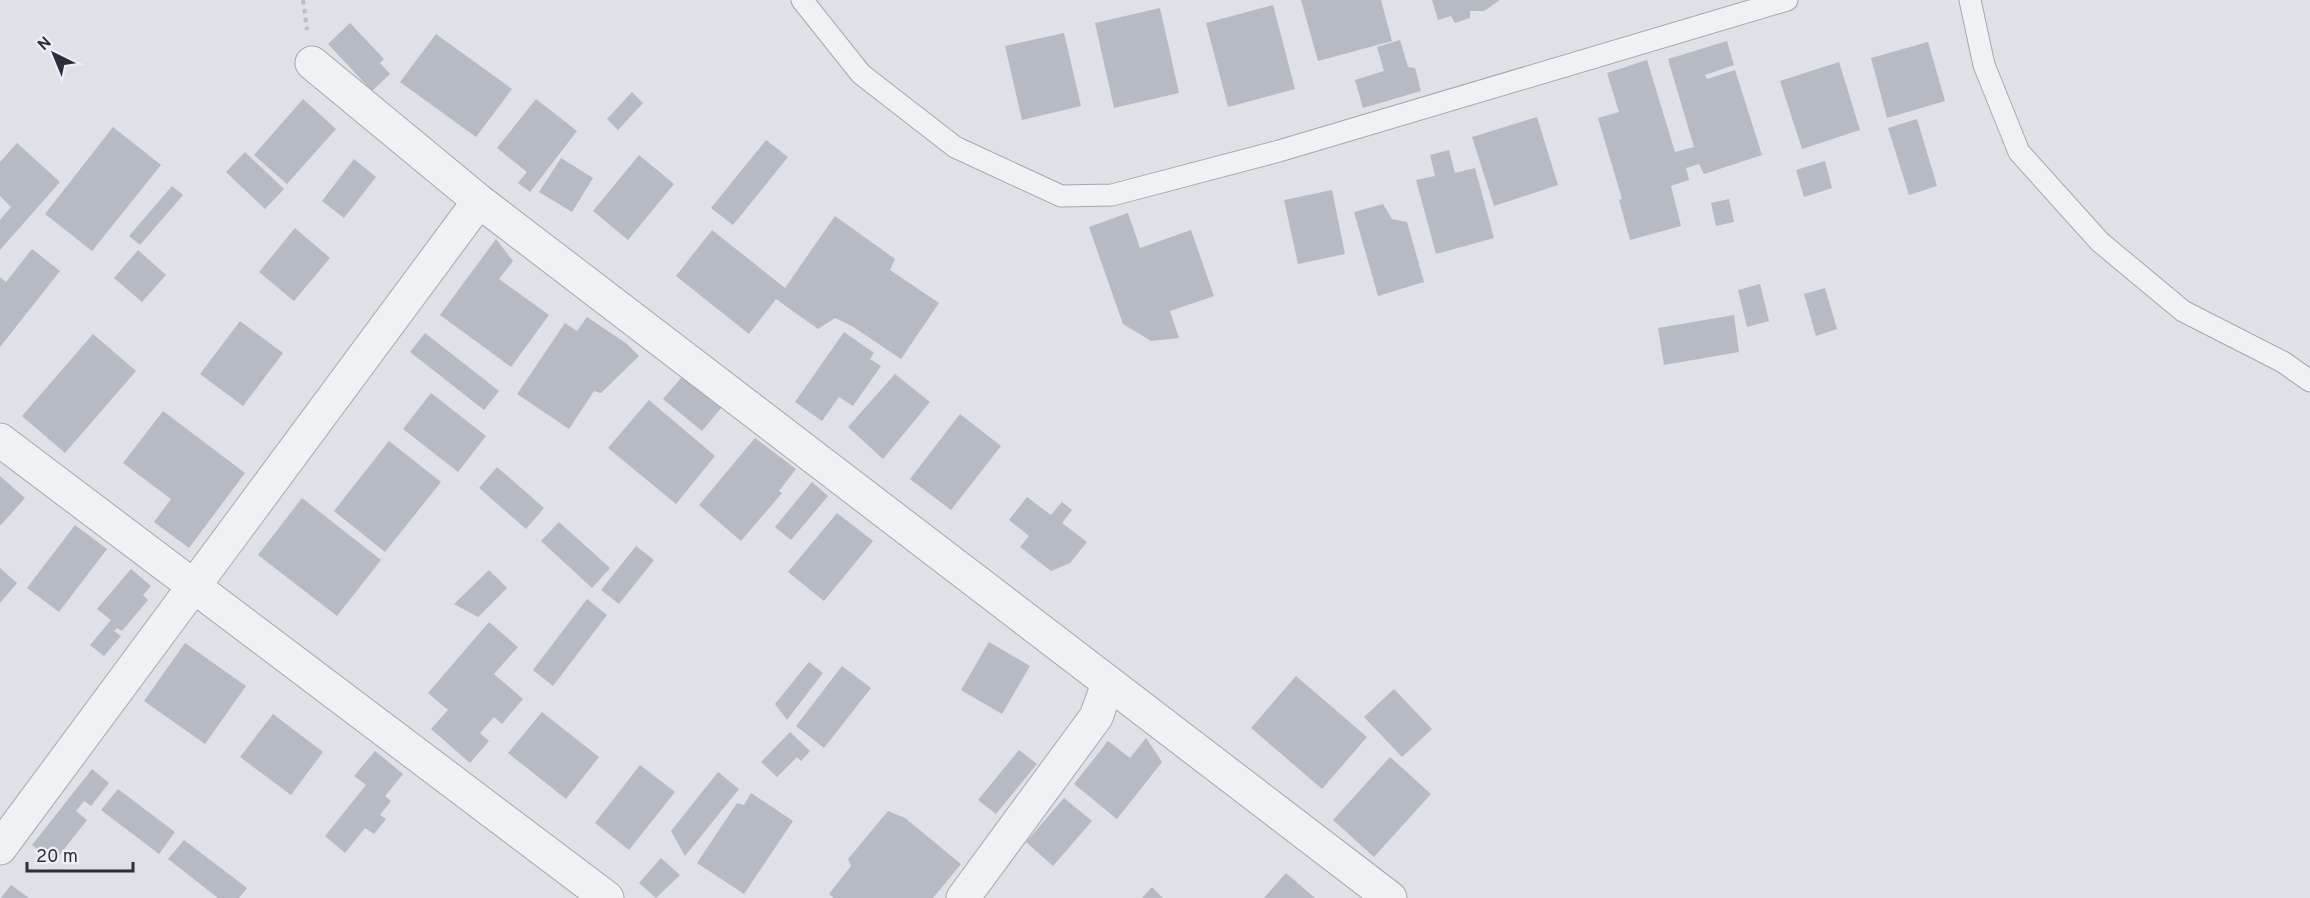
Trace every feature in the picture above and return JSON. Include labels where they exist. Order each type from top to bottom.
[{"type":"street","points":[[312,63],[479,201],[1390,898]]},
{"type":"street","points":[[0,848],[479,201]]},
{"type":"street","points":[[0,440],[607,898]]},
{"type":"street","points":[[963,898],[1096,717],[1108,684]]},
{"type":"lane","points":[[802,0],[861,74],[954,147],[1061,196],[1112,195],[1268,154],[1787,0]]},
{"type":"lane","points":[[1970,0],[1984,65],[2019,152],[2100,242],[2183,311],[2283,362],[2310,381]]},
{"type":"building","points":[[1301,0],[1381,0],[1392,41],[1318,61]]},
{"type":"building","points":[[1432,0],[1500,0],[1484,11],[1470,11],[1470,18],[1455,23],[1451,16],[1438,20]]},
{"type":"building","points":[[1273,5],[1295,89],[1228,107],[1206,23]]},
{"type":"building","points":[[1160,8],[1179,93],[1114,108],[1095,23]]},
{"type":"building","points":[[350,23],[384,59],[380,63],[390,74],[372,91],[328,44]]},
{"type":"building","points":[[1064,33],[1081,106],[1022,120],[1005,46]]},
{"type":"building","points":[[436,34],[512,89],[476,137],[400,82]]},
{"type":"building","points":[[1400,40],[1408,67],[1415,68],[1421,91],[1363,108],[1355,80],[1384,71],[1377,47]]},
{"type":"building","points":[[1727,41],[1734,65],[1705,75],[1707,79],[1735,70],[1762,155],[1704,174],[1699,164],[1686,168],[1689,180],[1671,186],[1681,226],[1630,240],[1619,200],[1622,199],[1598,118],[1619,112],[1607,73],[1647,60],[1675,152],[1694,147],[1668,59]]},
{"type":"building","points":[[1928,42],[1945,101],[1887,118],[1871,58]]},
{"type":"building","points":[[1839,62],[1860,130],[1802,149],[1780,81]]},
{"type":"building","points":[[632,92],[643,103],[618,130],[607,119]]},
{"type":"building","points":[[303,99],[336,129],[287,184],[254,155]]},
{"type":"building","points":[[536,99],[577,131],[530,192],[518,183],[527,172],[497,148]]},
{"type":"building","points":[[1537,117],[1558,185],[1494,206],[1472,137]]},
{"type":"building","points":[[1917,119],[1937,186],[1909,195],[1888,128]]},
{"type":"building","points":[[113,127],[161,165],[92,251],[45,214]]},
{"type":"building","points":[[766,140],[788,157],[733,225],[711,208]]},
{"type":"building","points":[[17,143],[60,182],[0,250],[0,220],[11,207],[0,196],[0,162]]},
{"type":"building","points":[[1449,150],[1455,173],[1475,168],[1494,238],[1436,254],[1416,180],[1435,176],[1430,155]]},
{"type":"building","points":[[245,152],[284,189],[265,209],[226,172]]},
{"type":"building","points":[[639,155],[674,184],[628,240],[593,211]]},
{"type":"building","points":[[561,158],[593,178],[572,212],[539,192]]},
{"type":"building","points":[[354,159],[376,177],[344,218],[322,201]]},
{"type":"building","points":[[1825,161],[1832,188],[1804,197],[1796,170]]},
{"type":"building","points":[[172,186],[183,195],[140,245],[129,236]]},
{"type":"building","points":[[1332,190],[1345,254],[1298,264],[1284,200]]},
{"type":"building","points":[[1729,199],[1734,222],[1716,226],[1711,203]]},
{"type":"building","points":[[1383,204],[1392,219],[1407,222],[1424,282],[1378,296],[1354,212]]},
{"type":"building","points":[[1128,213],[1140,248],[1191,230],[1214,296],[1170,311],[1179,338],[1151,341],[1123,324],[1089,227]]},
{"type":"building","points":[[835,216],[895,259],[890,270],[939,303],[901,359],[852,326],[835,318],[818,329],[776,299],[749,334],[676,276],[712,230],[785,288]]},
{"type":"building","points":[[295,228],[330,258],[294,301],[259,272]]},
{"type":"building","points":[[496,239],[513,261],[499,279],[549,315],[511,367],[440,315]]},
{"type":"building","points":[[32,249],[60,271],[0,347],[0,277],[6,282]]},
{"type":"building","points":[[138,250],[166,275],[142,302],[114,278]]},
{"type":"building","points":[[1760,284],[1769,321],[1747,327],[1738,290]]},
{"type":"building","points":[[1825,288],[1837,329],[1816,336],[1804,294]]},
{"type":"building","points":[[1734,315],[1739,352],[1664,365],[1658,328]]},
{"type":"building","points":[[587,317],[627,344],[639,356],[601,393],[594,391],[569,429],[517,394],[565,323],[577,331]]},
{"type":"building","points":[[240,321],[283,353],[243,406],[200,374]]},
{"type":"building","points":[[844,332],[874,353],[870,359],[881,366],[853,406],[839,397],[822,421],[795,402]]},
{"type":"building","points":[[425,333],[499,391],[484,410],[410,352]]},
{"type":"building","points":[[93,334],[136,371],[65,453],[22,416]]},
{"type":"building","points":[[688,370],[726,402],[702,431],[663,399]]},
{"type":"building","points":[[895,374],[930,402],[883,459],[848,427]]},
{"type":"building","points":[[431,393],[486,436],[458,472],[403,429]]},
{"type":"building","points":[[649,400],[715,456],[676,504],[608,448]]},
{"type":"building","points":[[163,411],[245,473],[189,548],[154,522],[171,499],[123,463]]},
{"type":"building","points":[[960,414],[1001,446],[951,510],[910,479]]},
{"type":"building","points":[[755,438],[796,469],[779,491],[782,493],[741,541],[699,505]]},
{"type":"building","points":[[389,441],[441,482],[385,552],[334,511]]},
{"type":"building","points":[[497,467],[544,508],[526,529],[479,488]]},
{"type":"building","points":[[0,476],[25,498],[0,526]]},
{"type":"building","points":[[812,482],[828,496],[791,540],[775,527]]},
{"type":"building","points":[[1027,497],[1051,515],[1062,502],[1072,510],[1062,523],[1087,542],[1070,563],[1051,571],[1020,547],[1029,536],[1009,520]]},
{"type":"building","points":[[302,498],[381,560],[337,616],[258,555]]},
{"type":"building","points":[[837,513],[873,541],[824,601],[788,572]]},
{"type":"building","points":[[559,522],[610,568],[592,588],[541,541]]},
{"type":"building","points":[[75,525],[107,549],[59,612],[27,588]]},
{"type":"building","points":[[636,546],[654,560],[619,604],[601,590]]},
{"type":"building","points":[[0,568],[17,583],[0,603]]},
{"type":"building","points":[[131,569],[151,586],[143,595],[148,600],[122,631],[117,628],[114,631],[121,636],[104,656],[90,645],[111,620],[97,609]]},
{"type":"building","points":[[489,570],[507,588],[478,617],[454,604]]},
{"type":"building","points":[[587,599],[607,615],[553,686],[533,670]]},
{"type":"building","points":[[489,622],[518,647],[494,674],[523,699],[502,724],[494,717],[480,733],[489,741],[470,763],[431,729],[448,710],[428,693]]},
{"type":"building","points":[[989,642],[1030,666],[1002,714],[961,690]]},
{"type":"building","points":[[185,643],[246,686],[205,744],[144,701]]},
{"type":"building","points":[[809,662],[823,673],[787,720],[775,704]]},
{"type":"building","points":[[842,666],[871,688],[824,748],[796,726]]},
{"type":"building","points":[[1296,676],[1367,737],[1322,789],[1251,728]]},
{"type":"building","points":[[1394,689],[1432,729],[1402,757],[1364,717]]},
{"type":"building","points":[[542,712],[599,757],[566,799],[508,753]]},
{"type":"building","points":[[273,714],[323,752],[291,795],[240,757]]},
{"type":"building","points":[[790,732],[810,751],[801,761],[797,757],[777,777],[761,762]]},
{"type":"building","points":[[1146,738],[1162,762],[1117,819],[1074,784],[1108,741],[1130,758]]},
{"type":"building","points":[[1019,750],[1037,764],[996,814],[978,800]]},
{"type":"building","points":[[375,751],[403,774],[385,796],[391,801],[380,815],[386,819],[374,834],[365,828],[345,853],[325,836],[366,785],[354,776]]},
{"type":"building","points":[[1390,757],[1431,794],[1374,857],[1333,820]]},
{"type":"building","points":[[640,765],[675,792],[629,850],[595,823]]},
{"type":"building","points":[[92,769],[109,783],[91,806],[84,801],[76,811],[87,820],[54,862],[32,845]]},
{"type":"building","points":[[718,772],[739,789],[685,856],[671,831]]},
{"type":"building","points":[[118,789],[175,832],[159,854],[101,810]]},
{"type":"building","points":[[751,793],[793,821],[744,894],[697,863],[737,803],[744,805]]},
{"type":"building","points":[[1064,798],[1092,821],[1053,866],[1026,842]]},
{"type":"building","points":[[888,811],[905,818],[961,864],[933,898],[834,898],[829,894],[851,866],[848,859]]},
{"type":"building","points":[[184,840],[247,888],[239,898],[218,898],[168,859]]},
{"type":"building","points":[[661,858],[680,875],[656,898],[639,883]]},
{"type":"building","points":[[1286,873],[1315,898],[1264,898]]},
{"type":"building","points":[[11,885],[29,898],[1,898]]},
{"type":"building","points":[[1152,887],[1163,898],[1142,898]]}]
